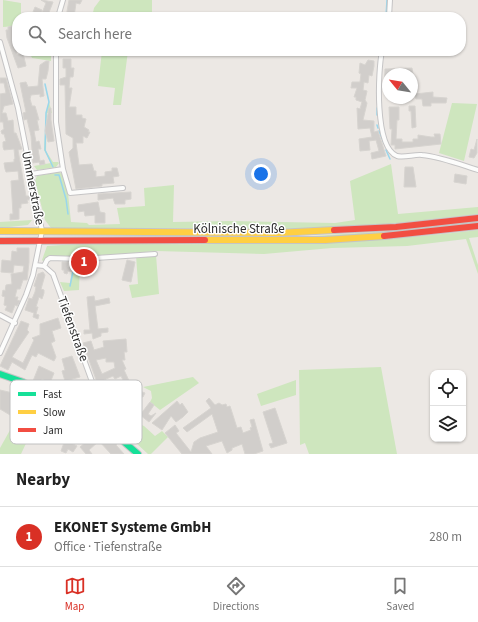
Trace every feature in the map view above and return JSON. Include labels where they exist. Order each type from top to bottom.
[{"type":"main road","name":"Kölnische Straße","points":[[0,231],[277,233],[396,227],[478,218]]},
{"type":"main road","name":"Kölnische Straße","points":[[0,241],[325,240],[406,234],[478,226]]},
{"type":"main road","points":[[0,374],[17,380]]},
{"type":"main road","points":[[126,444],[138,454]]},
{"type":"street","points":[[59,12],[63,0]]},
{"type":"street","points":[[389,12],[390,0]]},
{"type":"street","name":"Ummerstraße","points":[[0,42],[18,108],[42,231],[35,265],[26,295],[15,323],[0,353]]},
{"type":"street","points":[[56,56],[56,122],[64,169],[70,193],[123,188]]},
{"type":"street","points":[[382,56],[379,86],[380,119],[384,137],[391,151],[398,156],[420,155],[439,158],[478,170]]},
{"type":"street","points":[[31,174],[64,169]]},
{"type":"street","points":[[35,265],[44,266],[50,258],[81,259],[155,254]]},
{"type":"street","name":"Tiefenstraße","points":[[44,266],[51,271],[59,290],[91,380]]},
{"type":"street","points":[[0,315],[15,323]]},
{"type":"green space","points":[[3,0],[21,3],[21,12],[12,12],[12,26],[3,27]]},
{"type":"green space","points":[[100,0],[152,0],[152,12],[93,12],[94,8]]},
{"type":"green space","points":[[31,56],[51,56],[51,61],[32,58]]},
{"type":"green space","points":[[101,56],[127,56],[121,105],[113,105],[115,88],[98,86]]},
{"type":"green space","points":[[44,83],[52,113],[47,113],[46,151],[53,162],[59,163],[56,167],[37,170],[34,166],[51,163],[44,150],[46,113],[49,103]]},
{"type":"green space","points":[[452,103],[477,104],[464,161],[439,153]]},
{"type":"green space","points":[[391,164],[398,214],[478,207],[478,214],[380,225],[307,229],[51,228],[45,220],[35,181],[37,176],[59,172],[62,174],[68,193],[71,222],[87,223],[89,225],[120,224],[117,208],[145,206],[144,188],[174,185],[173,222],[232,221],[335,223],[355,220],[350,181]]},
{"type":"green space","points":[[32,220],[28,225],[0,228],[0,222]]},
{"type":"green space","points":[[478,221],[478,223],[405,232],[311,238],[50,238],[312,236],[405,230]]},
{"type":"green space","points":[[478,230],[478,237],[469,238],[478,265],[478,274],[466,239],[407,246],[332,248],[264,254],[156,251],[80,258],[53,257],[44,262],[42,260],[47,246],[77,244],[228,244],[328,242]]},
{"type":"green space","points":[[136,255],[156,255],[159,294],[132,298],[129,285],[138,284]]},
{"type":"green space","points":[[73,261],[80,261],[79,290],[64,291],[60,282],[70,283]]},
{"type":"green space","points":[[381,367],[397,454],[309,454],[305,443],[300,445],[299,370]]},
{"type":"green space","points":[[193,377],[199,383],[160,410],[150,402],[152,398],[151,391],[143,387]]},
{"type":"green space","points":[[296,380],[296,395],[261,406],[257,394]]},
{"type":"green space","points":[[142,425],[155,436],[162,431],[168,437],[151,454],[148,454],[137,444],[142,444]]},
{"type":"green space","points":[[10,430],[10,444],[26,444],[21,454],[0,454],[0,448]]},
{"type":"building","points":[[41,0],[53,2],[49,12],[42,12],[46,3]]},
{"type":"building","points":[[69,0],[82,0],[80,4],[76,3],[75,12],[67,12]]},
{"type":"building","points":[[35,7],[42,10],[42,12],[33,12]]},
{"type":"building","points":[[12,26],[12,52],[7,38],[6,30],[8,30],[8,27]]},
{"type":"building","points":[[14,56],[24,56],[26,66],[18,68]]},
{"type":"building","points":[[63,59],[71,59],[71,68],[74,68],[73,77],[70,77],[69,88],[72,88],[69,107],[76,107],[76,115],[82,115],[82,118],[86,119],[84,127],[89,130],[88,132],[90,132],[87,138],[83,136],[83,143],[76,143],[79,165],[92,164],[94,171],[96,171],[96,177],[105,176],[105,172],[112,171],[112,168],[117,168],[119,176],[113,177],[114,183],[76,189],[69,152],[73,148],[73,138],[66,134],[65,85],[60,85],[60,79],[66,77],[66,68],[63,68]]},
{"type":"building","points":[[368,60],[374,61],[374,66],[372,76],[369,75],[368,83],[364,82],[363,90],[367,91],[365,100],[367,103],[363,120],[374,121],[374,132],[378,131],[386,156],[372,159],[371,153],[379,151],[376,140],[369,141],[370,150],[360,151],[359,139],[372,137],[370,128],[358,129],[357,108],[360,109],[362,102],[356,100],[356,97],[354,97],[357,88],[351,88],[352,82],[360,82],[360,63],[365,65]]},
{"type":"building","points":[[46,61],[49,61],[46,79],[42,79],[44,96],[40,97],[40,94],[31,95],[30,99],[32,106],[35,106],[39,120],[37,120],[39,130],[34,131],[36,142],[39,141],[41,149],[38,149],[40,161],[44,160],[45,164],[40,165],[39,162],[33,163],[31,136],[27,119],[24,120],[23,113],[26,112],[20,83],[26,82],[28,87],[38,86],[40,65]]},
{"type":"building","points":[[0,78],[6,78],[13,104],[4,106],[2,113],[6,113],[8,121],[13,120],[14,133],[16,133],[22,149],[18,150],[26,196],[30,196],[30,200],[27,200],[28,203],[21,204],[21,208],[19,208],[19,219],[10,220],[10,214],[13,214],[11,181],[19,180],[18,171],[6,172],[5,169],[4,163],[14,162],[15,159],[14,149],[4,150],[3,147],[3,142],[6,141],[4,134],[2,134],[1,131],[4,129],[3,122],[0,122],[0,94],[6,93],[4,83],[0,83]]},
{"type":"building","points":[[433,92],[433,97],[447,98],[446,103],[431,103],[431,106],[423,106],[422,99],[418,99],[418,94]]},
{"type":"building","points":[[409,106],[415,106],[416,127],[412,128],[411,111],[409,111]]},
{"type":"building","points":[[389,107],[399,107],[399,120],[397,120],[396,139],[402,139],[402,142],[413,142],[413,139],[418,139],[418,135],[435,137],[434,134],[440,134],[441,144],[395,149],[395,145],[391,145],[392,129],[390,129]]},
{"type":"building","points":[[49,108],[51,108],[54,141],[48,142],[45,131]]},
{"type":"building","points":[[477,139],[477,153],[474,158],[469,157],[471,149],[474,150]]},
{"type":"building","points":[[405,167],[413,167],[416,187],[404,187]]},
{"type":"building","points":[[455,174],[467,176],[466,184],[454,182]]},
{"type":"building","points":[[131,192],[131,199],[125,200],[125,204],[115,204],[113,198],[98,200],[98,194]]},
{"type":"building","points":[[98,202],[100,212],[105,213],[105,223],[95,223],[95,215],[85,216],[84,211],[78,212],[78,205]]},
{"type":"building","points":[[17,248],[29,248],[29,262],[27,280],[23,280],[20,289],[17,289],[15,297],[18,297],[17,300],[20,301],[17,306],[15,305],[12,313],[5,310],[7,306],[4,305],[5,297],[2,296],[3,290],[5,291],[6,285],[12,284],[11,274],[23,272],[24,266],[14,265],[13,273],[1,272],[2,260],[11,261],[12,251],[17,252]]},
{"type":"building","points":[[127,260],[135,262],[131,282],[122,280]]},
{"type":"building","points":[[62,262],[68,262],[68,267],[76,268],[76,272],[68,271],[67,274],[64,273],[64,270],[62,270]]},
{"type":"building","points":[[43,272],[45,275],[41,289],[44,290],[44,293],[42,299],[39,297],[36,307],[38,307],[36,314],[39,315],[38,319],[33,317],[34,313],[25,310],[29,298],[32,299],[35,292],[36,287],[34,286],[38,274]]},
{"type":"building","points":[[94,296],[95,301],[109,298],[110,303],[95,306],[98,329],[108,328],[108,332],[101,333],[101,336],[93,339],[92,333],[84,334],[84,330],[90,330],[87,297]]},
{"type":"building","points":[[58,318],[61,328],[52,331],[55,341],[51,343],[56,357],[54,361],[38,353],[36,357],[32,355],[25,370],[12,362],[8,370],[0,366],[21,321],[29,324],[27,330],[29,332],[12,357],[23,363],[34,340],[32,338],[40,335],[40,324]]},
{"type":"building","points":[[126,339],[127,352],[124,352],[125,360],[122,360],[126,369],[124,370],[129,380],[123,380],[121,376],[115,379],[113,376],[104,380],[96,380],[83,343],[91,341],[94,350],[104,347],[103,341]],"holes":[[[106,358],[106,362],[114,362],[115,368],[102,374],[96,360]]]},
{"type":"building","points":[[72,356],[80,377],[65,380],[62,371],[65,370],[62,359]]},
{"type":"building","points":[[39,366],[54,373],[51,380],[33,380]]},
{"type":"building","points":[[0,390],[10,392],[10,415],[0,409]]},
{"type":"building","points":[[209,398],[215,405],[219,403],[222,405],[226,404],[227,407],[230,406],[237,428],[241,427],[243,433],[251,430],[250,428],[252,427],[250,420],[254,419],[263,451],[254,454],[245,454],[242,444],[232,448],[232,450],[227,453],[222,441],[206,446],[212,454],[182,454],[165,433],[175,425],[179,431],[176,433],[191,452],[194,442],[200,438],[218,432],[212,414],[187,432],[183,428],[211,408],[206,401]]},
{"type":"building","points":[[177,401],[180,405],[182,403],[188,412],[183,417],[176,422],[171,416],[162,430],[152,423]]},
{"type":"building","points":[[150,402],[154,405],[148,414],[151,416],[156,413],[149,422],[142,417],[142,412]]},
{"type":"building","points":[[275,408],[287,443],[271,448],[269,444],[273,443],[263,412]]},
{"type":"building","points":[[64,444],[73,444],[77,446],[73,452],[68,449],[66,453],[61,451]]},
{"type":"building","points":[[84,444],[96,444],[89,450],[92,454],[86,454],[80,447]]},
{"type":"building","points":[[102,444],[117,444],[116,445],[124,454],[111,454]]},
{"type":"waterway","points":[[386,12],[387,0]]},
{"type":"waterway","points":[[45,84],[49,102],[46,113],[45,150],[53,167]]},
{"type":"waterway","points":[[377,108],[377,115]]},
{"type":"waterway","points":[[379,131],[384,143]]},
{"type":"waterway","points":[[386,150],[390,159]]},
{"type":"waterway","points":[[55,175],[59,175],[66,199],[68,214]]},
{"type":"waterway","points":[[70,286],[75,262]]},
{"type":"traffic: fast","points":[[0,374],[17,380]]},
{"type":"traffic: fast","points":[[126,444],[138,454]]},
{"type":"traffic: slow","points":[[0,231],[277,233],[334,230]]},
{"type":"traffic: slow","points":[[205,240],[325,240],[384,236]]},
{"type":"traffic: jam","points":[[334,230],[396,227],[478,218]]},
{"type":"traffic: jam","points":[[384,236],[478,226]]},
{"type":"traffic: jam","points":[[0,241],[205,240]]},
{"type":"place","name":"EKONET Systeme GmbH","points":[[84,262]]}]
